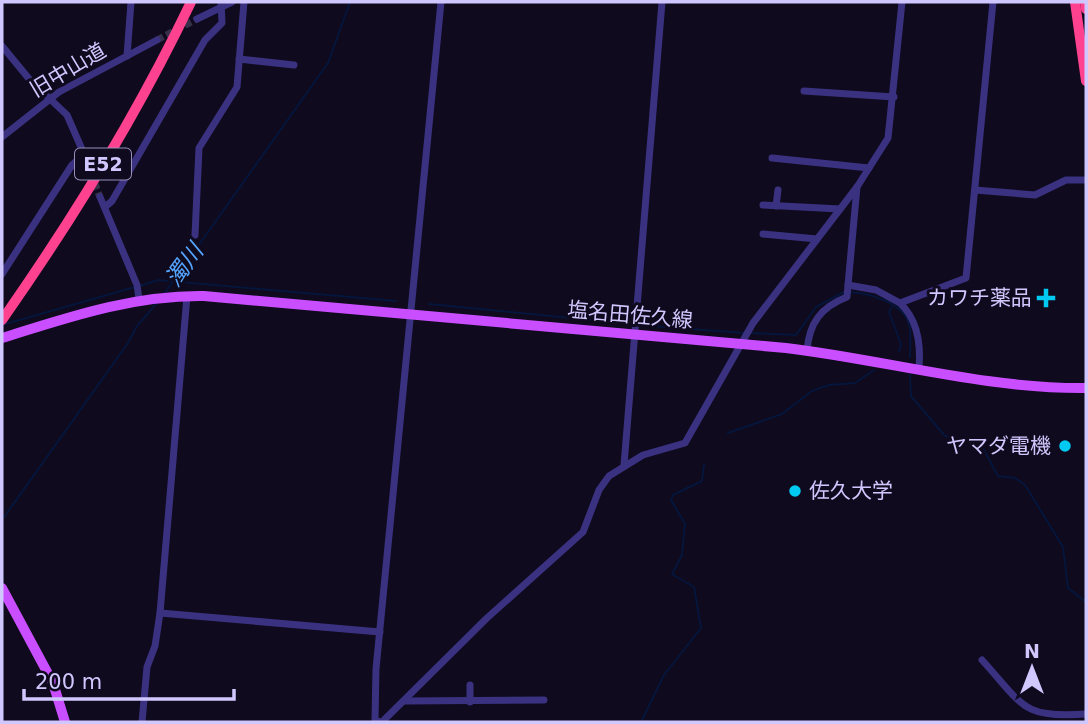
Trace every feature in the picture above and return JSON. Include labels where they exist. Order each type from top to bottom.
[{"type":"highway","name":"E52","points":[[2,320],[70,220],[114,146],[191,2]]},
{"type":"highway","points":[[1075,2],[1086,81]]},
{"type":"highway","points":[[1085,2],[1086,9]]},
{"type":"main road","name":"塩名田佐久線","points":[[141,293],[411,315],[634,327],[746,338],[1020,387],[1086,388]]},
{"type":"main road","points":[[2,338],[141,293]]},
{"type":"main road","points":[[2,588],[53,683],[65,722]]},
{"type":"street","points":[[127,56],[131,2]]},
{"type":"street","points":[[197,19],[222,4],[232,2]]},
{"type":"street","points":[[195,235],[199,148],[234,96],[244,2]]},
{"type":"street","points":[[441,2],[380,632],[375,720],[381,722],[487,618],[583,532],[603,484],[624,465],[643,455],[685,443],[720,378],[746,338],[857,187],[890,132],[902,2]]},
{"type":"street","points":[[624,465],[662,2]]},
{"type":"street","points":[[900,303],[960,282],[968,275],[993,2]]},
{"type":"street","points":[[105,207],[112,201],[205,40],[222,23],[222,4]]},
{"type":"street","name":"旧中山道","points":[[2,137],[51,98],[157,40]]},
{"type":"street","points":[[2,46],[72,124],[87,163]]},
{"type":"street","points":[[239,59],[288,61]]},
{"type":"street","points":[[804,91],[894,97]]},
{"type":"street","points":[[2,274],[72,165],[83,155]]},
{"type":"street","points":[[772,158],[810,158],[869,168]]},
{"type":"street","points":[[975,190],[1035,195],[1066,180],[1086,180]]},
{"type":"street","points":[[848,289],[857,187]]},
{"type":"street","points":[[776,206],[778,190]]},
{"type":"street","points":[[100,197],[141,293]]},
{"type":"street","points":[[763,205],[840,209]]},
{"type":"street","points":[[769,232],[817,239]]},
{"type":"street","points":[[807,351],[809,331],[817,316],[830,304],[848,289],[876,290],[900,303],[914,323],[919,344],[919,368]]},
{"type":"street","points":[[142,722],[147,667],[155,646],[160,613],[187,296]]},
{"type":"street","points":[[160,613],[380,632]]},
{"type":"street","points":[[982,660],[1029,711],[1053,717],[1086,714]]},
{"type":"street","points":[[470,685],[470,702]]},
{"type":"street","points":[[404,701],[544,700]]},
{"type":"waterway","name":"濁川","points":[[164,294],[328,63],[350,2]]},
{"type":"waterway","points":[[140,286],[158,280],[396,301]]},
{"type":"waterway","points":[[2,325],[135,287]]},
{"type":"waterway","points":[[750,333],[796,335],[816,307],[844,292]]},
{"type":"waterway","points":[[849,292],[876,297],[902,312],[910,328],[910,357]]},
{"type":"waterway","name":"濁川","points":[[2,520],[128,343],[137,326],[156,304]]},
{"type":"waterway","points":[[429,304],[632,324]]},
{"type":"waterway","points":[[892,307],[889,312],[901,344],[899,351]]},
{"type":"waterway","points":[[638,325],[744,333]]},
{"type":"waterway","points":[[728,433],[782,414],[812,391],[829,385],[855,383],[874,370]]},
{"type":"waterway","points":[[910,375],[911,396],[944,435],[954,439],[978,439],[998,476],[1015,478],[1025,485],[1063,547],[1068,588],[1086,602]]},
{"type":"waterway","points":[[641,722],[664,675],[701,628],[694,587],[672,574],[682,555],[685,524],[671,500],[673,495],[702,481],[704,464]]},
{"type":"tunnel","points":[[157,40],[197,19]]},
{"type":"tunnel","points":[[87,163],[100,197]]},
{"type":"place","name":"カワチ薬品","points":[[1046,298]]},
{"type":"place","name":"ヤマダ電機","points":[[1065,446]]},
{"type":"place","name":"佐久大学","points":[[795,491]]}]
